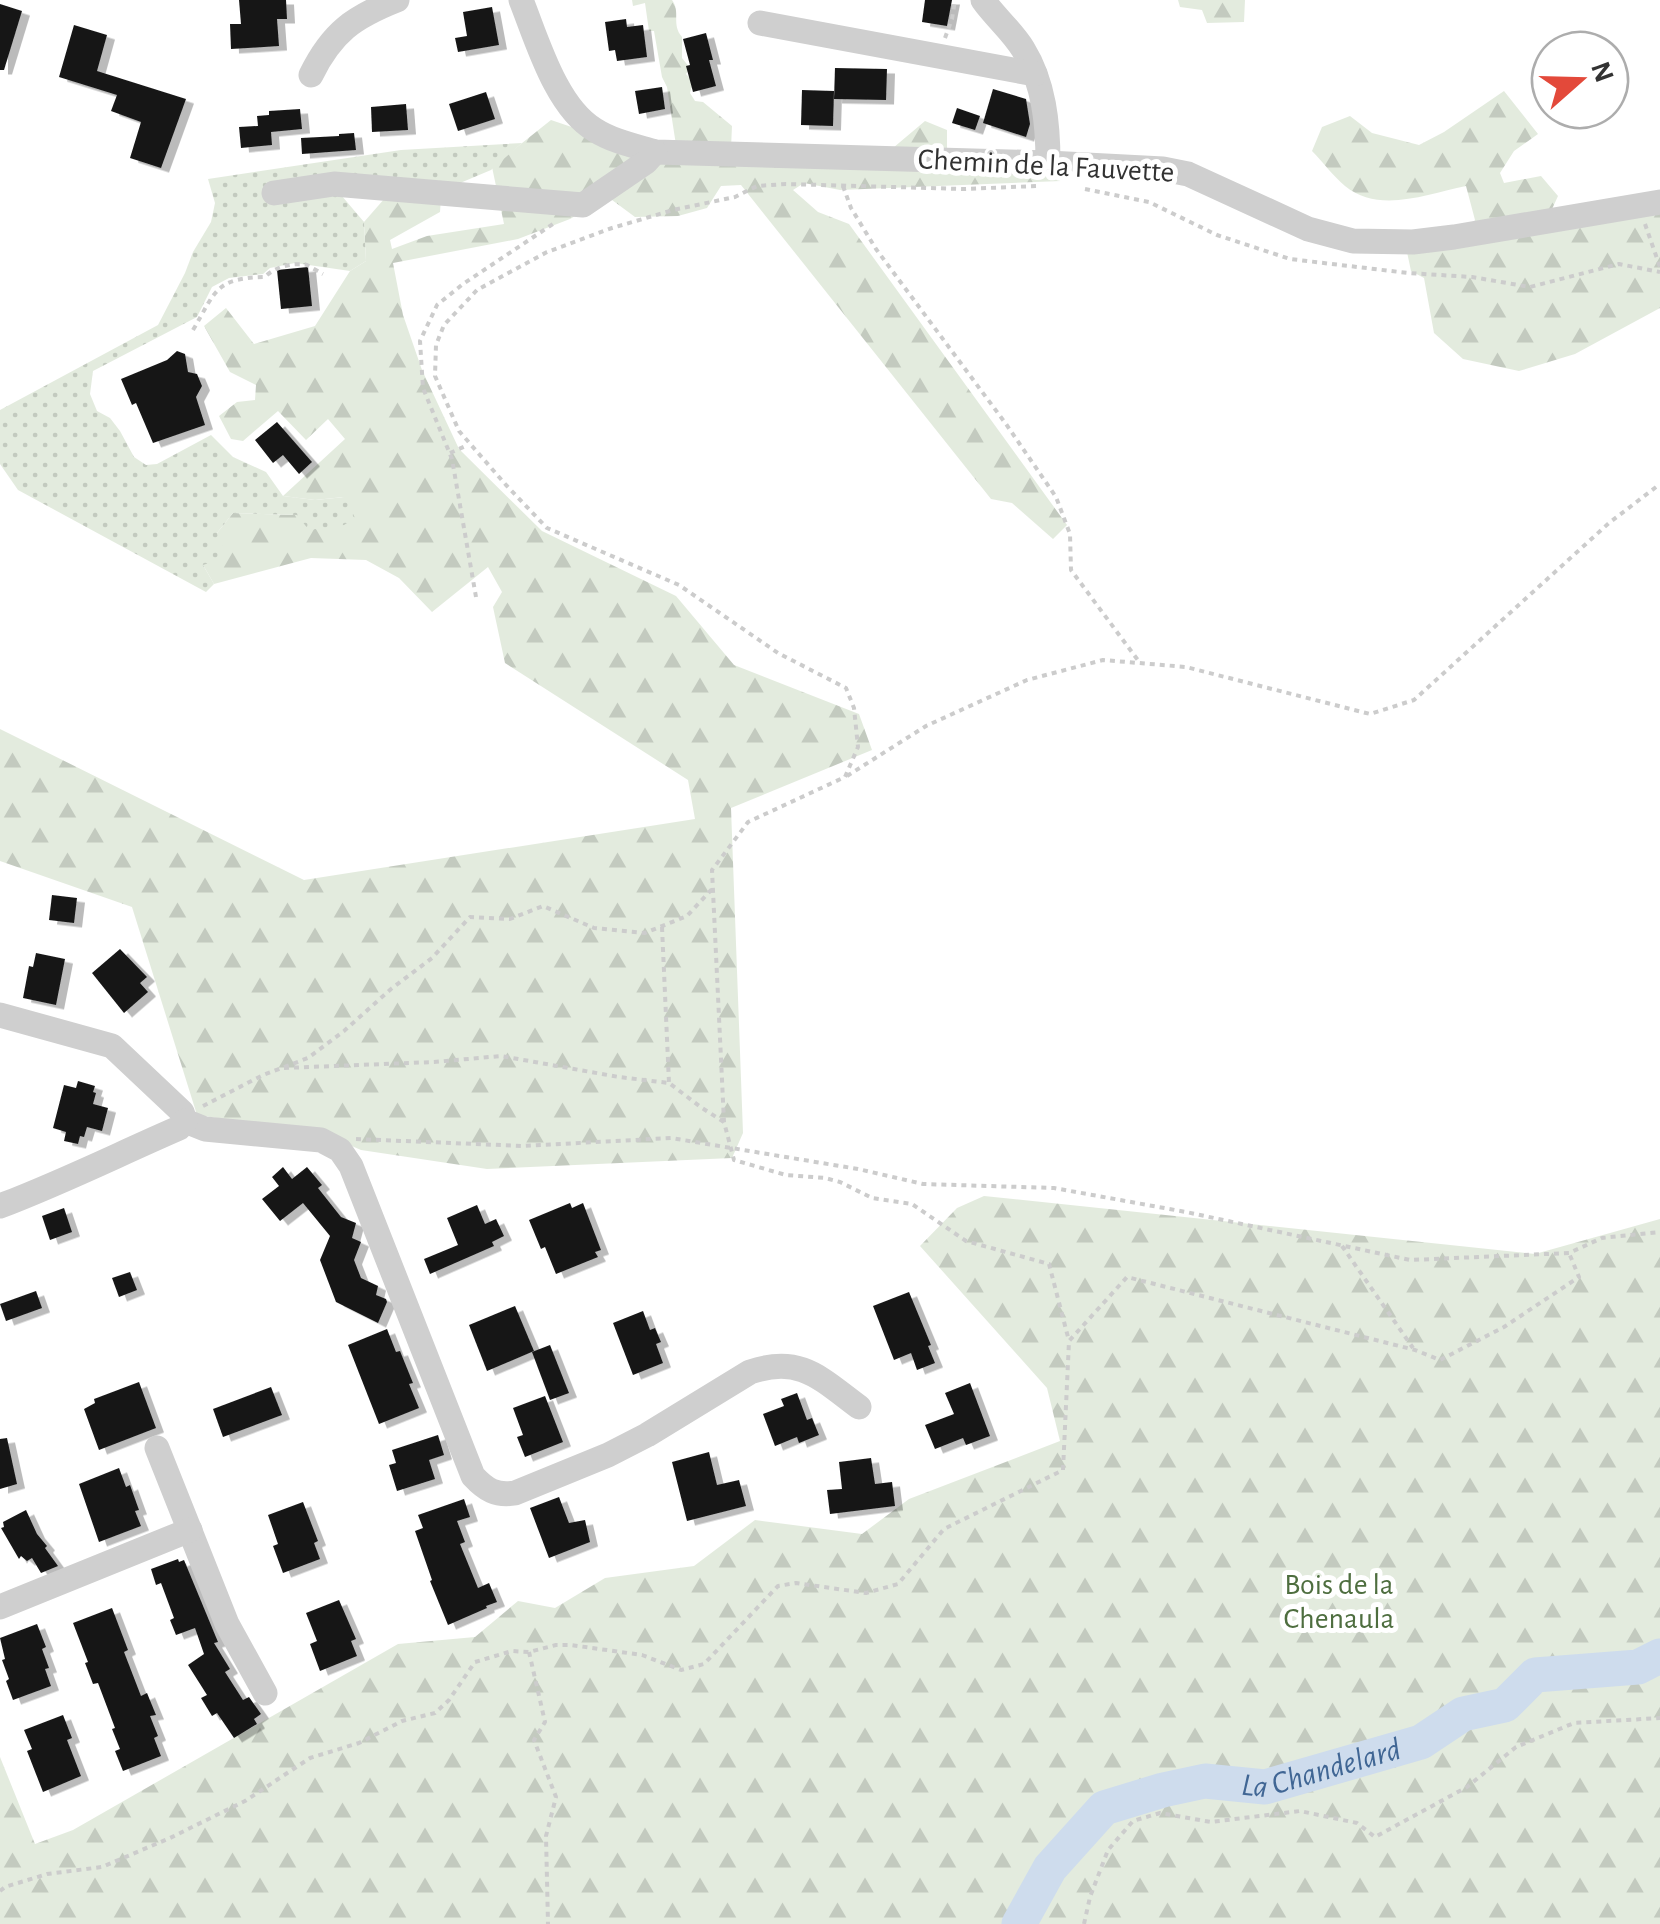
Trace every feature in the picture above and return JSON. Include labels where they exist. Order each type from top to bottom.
[{"type":"street","points":[[311,76],[323,53],[344,28],[362,14],[398,0]]},
{"type":"street","name":"Chemin de la Fauvette","points":[[521,0],[549,68],[580,120],[597,132],[655,152],[1048,174],[1163,169],[1188,174],[1308,230],[1353,241],[1413,242],[1454,237],[1649,203]]},
{"type":"street","points":[[983,0],[1022,48],[1035,74],[1047,124],[1048,174]]},
{"type":"street","points":[[760,23],[1035,74]]},
{"type":"street","points":[[274,193],[334,184],[583,204],[655,152]]},
{"type":"street","points":[[0,1016],[112,1046],[182,1112],[185,1121],[205,1130],[321,1140],[340,1150],[351,1166],[474,1476],[492,1492],[514,1492],[608,1455],[762,1367],[780,1364],[816,1375],[858,1406]]},
{"type":"street","points":[[0,1206],[58,1184],[179,1128],[185,1121]]},
{"type":"street","points":[[158,1448],[227,1624],[264,1693]]},
{"type":"street","points":[[0,1608],[190,1530]]},
{"type":"path","points":[[942,57],[954,0]]},
{"type":"path","points":[[845,777],[858,746],[854,708],[846,688],[778,652],[678,585],[548,528],[459,431],[436,376],[436,345],[444,326],[478,290],[547,252],[673,210],[735,198],[757,186],[964,189],[1048,174]]},
{"type":"path","points":[[843,186],[850,208],[876,249],[1056,498],[1070,534],[1071,570],[1140,663]]},
{"type":"path","points":[[1082,188],[1150,202],[1217,235],[1290,260],[1472,276],[1530,287],[1619,264],[1660,269],[1649,203]]},
{"type":"path","points":[[476,598],[450,453],[424,388],[420,341],[437,306],[462,284],[553,224]]},
{"type":"path","points":[[193,330],[216,290],[228,281],[265,276],[272,270],[292,266],[308,265],[323,274]]},
{"type":"path","points":[[450,453],[470,444]]},
{"type":"path","points":[[0,1891],[5,1886],[47,1874],[102,1867],[245,1801],[310,1758],[359,1743],[402,1721],[435,1713],[449,1700],[474,1662],[512,1652],[571,1645],[642,1655],[682,1670],[704,1664],[778,1586],[796,1583],[866,1593],[898,1584],[944,1528],[1063,1470],[1069,1341],[1049,1264],[966,1241],[912,1204],[872,1198],[825,1178],[786,1174],[734,1160],[724,1122],[712,870],[748,822],[845,777],[926,726],[1027,680],[1103,660],[1186,667],[1370,714],[1414,700],[1609,524],[1660,484]]},
{"type":"path","points":[[185,1121],[206,1103],[308,1058],[432,958],[470,917],[510,919],[542,906],[594,928],[644,933],[687,916],[712,889]]},
{"type":"path","points":[[662,926],[669,1082]]},
{"type":"path","points":[[282,1068],[501,1056],[618,1078],[669,1082],[724,1122]]},
{"type":"path","points":[[340,1150],[358,1137],[523,1146],[671,1138],[923,1184],[1054,1188],[1410,1260],[1568,1253],[1602,1238],[1660,1232]]},
{"type":"path","points":[[1342,1246],[1414,1350]]},
{"type":"path","points":[[1069,1341],[1127,1277],[1414,1350],[1440,1360],[1504,1327],[1579,1277],[1568,1253]]},
{"type":"path","points":[[529,1652],[545,1722],[534,1740],[556,1796],[546,1836],[548,1924]]},
{"type":"path","points":[[1084,1924],[1108,1850],[1132,1821],[1160,1814],[1211,1822],[1300,1812],[1357,1823],[1375,1837],[1467,1787],[1516,1747],[1574,1723],[1660,1718]]},
{"type":"green space","points":[[632,0],[672,0],[682,37],[682,58],[690,68],[686,74],[693,82],[690,93],[695,101],[703,102],[732,126],[731,148],[676,145],[654,31],[649,31],[645,3],[633,6]]},
{"type":"green space","points":[[1178,0],[1245,0],[1244,22],[1207,23],[1202,10],[1180,7]]},
{"type":"green space","points":[[1504,91],[1530,124],[1530,130],[1538,134],[1514,151],[1500,173],[1504,183],[1541,176],[1558,196],[1547,220],[1660,207],[1660,308],[1575,354],[1519,371],[1463,359],[1434,333],[1424,278],[1411,271],[1407,252],[1458,247],[1475,220],[1466,186],[1404,200],[1373,199],[1345,186],[1312,151],[1322,127],[1350,116],[1372,133],[1419,145]]},
{"type":"green space","points":[[551,120],[601,137],[874,164],[925,121],[947,130],[947,164],[1058,167],[1061,181],[840,190],[804,183],[793,190],[818,212],[849,224],[1067,525],[1053,539],[1012,503],[991,499],[741,185],[721,186],[707,208],[678,216],[635,217],[608,197],[570,219],[518,239],[393,263],[403,315],[422,370],[459,449],[542,531],[676,596],[734,665],[859,714],[872,750],[731,808],[743,1133],[732,1158],[487,1169],[361,1150],[324,1134],[197,1115],[132,907],[0,861],[0,729],[304,880],[695,819],[688,780],[505,663],[493,607],[502,592],[488,567],[432,612],[399,578],[366,560],[311,558],[214,584],[203,565],[217,533],[233,513],[297,515],[344,497],[315,500],[283,496],[345,439],[328,419],[306,440],[278,411],[243,441],[231,439],[219,416],[237,402],[255,400],[256,385],[230,372],[204,326],[226,308],[254,344],[315,326],[350,271],[366,261],[364,222],[392,190],[441,198],[440,212],[390,240],[392,249],[427,236],[504,224],[492,167]]},
{"type":"green space","points":[[522,143],[491,170],[453,186],[330,182],[364,222],[366,261],[350,271],[295,263],[270,268],[263,274],[229,278],[212,287],[197,317],[93,371],[90,394],[97,411],[110,418],[134,457],[146,465],[157,464],[211,435],[233,457],[266,472],[283,496],[315,500],[345,497],[355,518],[344,525],[309,530],[297,515],[233,513],[217,533],[227,557],[203,565],[214,584],[206,592],[18,490],[0,464],[0,410],[158,325],[211,222],[215,203],[208,179],[401,150]]},
{"type":"green space","name":"Bois de la Chenaula","points":[[984,1196],[1535,1254],[1660,1219],[1660,1924],[0,1924],[0,1757],[35,1844],[73,1830],[398,1644],[475,1637],[518,1601],[555,1608],[605,1578],[694,1566],[755,1520],[862,1534],[909,1499],[1060,1441],[1047,1388],[920,1246],[957,1208]]},
{"type":"building","points":[[239,0],[286,0],[287,19],[277,19],[279,46],[231,49],[230,24],[241,24]]},
{"type":"building","points":[[925,0],[952,0],[947,26],[922,22]]},
{"type":"building","points":[[0,4],[22,11],[4,70],[0,70]]},
{"type":"building","points":[[492,7],[499,45],[458,52],[455,38],[467,36],[463,12]]},
{"type":"building","points":[[626,19],[627,27],[643,25],[647,57],[617,61],[615,50],[609,51],[605,22]]},
{"type":"building","points":[[74,25],[107,35],[97,71],[186,99],[161,168],[130,158],[141,122],[111,111],[117,95],[59,77]]},
{"type":"building","points":[[706,33],[716,86],[693,92],[683,39]]},
{"type":"building","points":[[835,68],[887,69],[886,100],[834,99]]},
{"type":"building","points":[[662,87],[665,109],[639,114],[635,91]]},
{"type":"building","points":[[993,89],[1026,99],[1030,124],[1026,137],[983,123]]},
{"type":"building","points":[[802,90],[834,91],[833,126],[801,125]]},
{"type":"building","points":[[486,92],[495,119],[458,131],[449,104]]},
{"type":"building","points":[[406,104],[408,130],[372,132],[371,107]]},
{"type":"building","points":[[957,108],[980,116],[975,130],[952,123]]},
{"type":"building","points":[[300,109],[302,129],[271,132],[272,145],[241,148],[239,127],[258,126],[257,116],[269,115],[269,111]]},
{"type":"building","points":[[354,133],[356,150],[302,154],[301,138]]},
{"type":"building","points":[[308,267],[312,306],[281,309],[277,270]]},
{"type":"building","points":[[177,351],[185,354],[188,372],[197,374],[202,386],[196,397],[205,425],[153,443],[121,379],[167,360]]},
{"type":"building","points":[[277,422],[312,462],[299,474],[283,455],[273,463],[255,440]]},
{"type":"building","points":[[52,895],[77,898],[74,923],[49,920]]},
{"type":"building","points":[[120,949],[147,977],[140,983],[148,992],[124,1013],[92,973]]},
{"type":"building","points":[[36,953],[65,959],[56,1005],[23,998],[29,966],[33,967]]},
{"type":"building","points":[[78,1081],[95,1086],[93,1104],[108,1108],[102,1131],[87,1127],[78,1144],[64,1141],[66,1132],[53,1128],[64,1085],[76,1088]]},
{"type":"building","points":[[283,1167],[292,1179],[307,1167],[341,1217],[356,1223],[352,1238],[361,1242],[354,1260],[361,1278],[378,1286],[376,1295],[387,1302],[378,1323],[336,1302],[320,1260],[330,1236],[303,1203],[280,1221],[262,1199],[279,1186],[272,1177]]},
{"type":"building","points":[[570,1203],[572,1208],[583,1203],[601,1250],[595,1252],[598,1257],[556,1274],[529,1220]]},
{"type":"building","points":[[477,1205],[485,1224],[496,1219],[504,1236],[492,1242],[494,1246],[430,1274],[424,1259],[458,1245],[447,1218]]},
{"type":"building","points":[[64,1208],[72,1232],[50,1240],[42,1216]]},
{"type":"building","points":[[130,1272],[137,1290],[119,1297],[112,1278]]},
{"type":"building","points":[[36,1291],[42,1308],[6,1321],[0,1304]]},
{"type":"building","points":[[909,1292],[935,1363],[917,1370],[911,1353],[894,1360],[873,1306]]},
{"type":"building","points":[[515,1306],[534,1351],[487,1371],[469,1325]]},
{"type":"building","points":[[643,1311],[650,1330],[655,1328],[661,1342],[656,1344],[663,1363],[633,1375],[613,1323]]},
{"type":"building","points":[[387,1329],[413,1383],[409,1384],[419,1408],[379,1424],[348,1345]]},
{"type":"building","points":[[550,1345],[569,1393],[550,1400],[532,1352]]},
{"type":"building","points":[[139,1382],[156,1428],[99,1450],[84,1409],[95,1403],[94,1399]]},
{"type":"building","points":[[970,1383],[990,1436],[966,1445],[963,1438],[935,1449],[925,1425],[954,1414],[945,1393]]},
{"type":"building","points":[[271,1387],[282,1415],[223,1437],[213,1409]]},
{"type":"building","points":[[797,1393],[807,1420],[812,1418],[819,1435],[799,1443],[797,1437],[775,1446],[763,1414],[784,1406],[781,1399]]},
{"type":"building","points":[[545,1396],[563,1442],[525,1457],[517,1437],[523,1435],[513,1408]]},
{"type":"building","points":[[438,1435],[444,1455],[429,1460],[435,1479],[397,1491],[389,1465],[396,1463],[392,1450]]},
{"type":"building","points":[[7,1438],[17,1484],[0,1489],[0,1439]]},
{"type":"building","points":[[709,1452],[717,1485],[739,1480],[746,1506],[687,1521],[672,1462]]},
{"type":"building","points":[[871,1458],[875,1484],[892,1482],[895,1506],[830,1514],[827,1490],[842,1489],[839,1462]]},
{"type":"building","points":[[119,1468],[126,1487],[130,1485],[141,1526],[99,1542],[79,1484]]},
{"type":"building","points":[[559,1497],[569,1523],[585,1520],[590,1542],[549,1558],[530,1508]]},
{"type":"building","points":[[464,1499],[470,1517],[457,1521],[465,1542],[460,1544],[478,1588],[489,1583],[497,1602],[448,1625],[415,1531],[423,1528],[418,1515]]},
{"type":"building","points":[[303,1502],[318,1541],[314,1543],[320,1559],[283,1573],[268,1515]]},
{"type":"building","points":[[26,1510],[58,1566],[41,1573],[32,1558],[19,1559],[1,1528],[3,1522]]},
{"type":"building","points":[[184,1560],[218,1642],[214,1643],[230,1669],[225,1672],[243,1700],[249,1697],[261,1714],[254,1719],[257,1724],[234,1738],[217,1713],[212,1716],[201,1698],[207,1695],[188,1665],[204,1654],[195,1628],[176,1635],[161,1583],[156,1585],[151,1569]]},
{"type":"building","points":[[339,1600],[356,1639],[351,1641],[357,1656],[320,1671],[310,1644],[317,1641],[306,1613]]},
{"type":"building","points":[[112,1608],[141,1696],[147,1693],[156,1715],[150,1716],[161,1756],[123,1771],[115,1751],[120,1749],[112,1729],[115,1728],[98,1683],[93,1684],[73,1623]]},
{"type":"building","points":[[37,1624],[46,1647],[42,1649],[51,1686],[13,1700],[0,1638]]},
{"type":"building","points":[[63,1715],[72,1738],[67,1740],[81,1776],[43,1792],[27,1751],[32,1749],[24,1730]]},
{"type":"waterway","name":"La Chandelard","points":[[1019,1924],[1050,1868],[1104,1808],[1205,1781],[1265,1787],[1421,1742],[1463,1714],[1505,1705],[1535,1675],[1638,1667],[1660,1656]]}]
